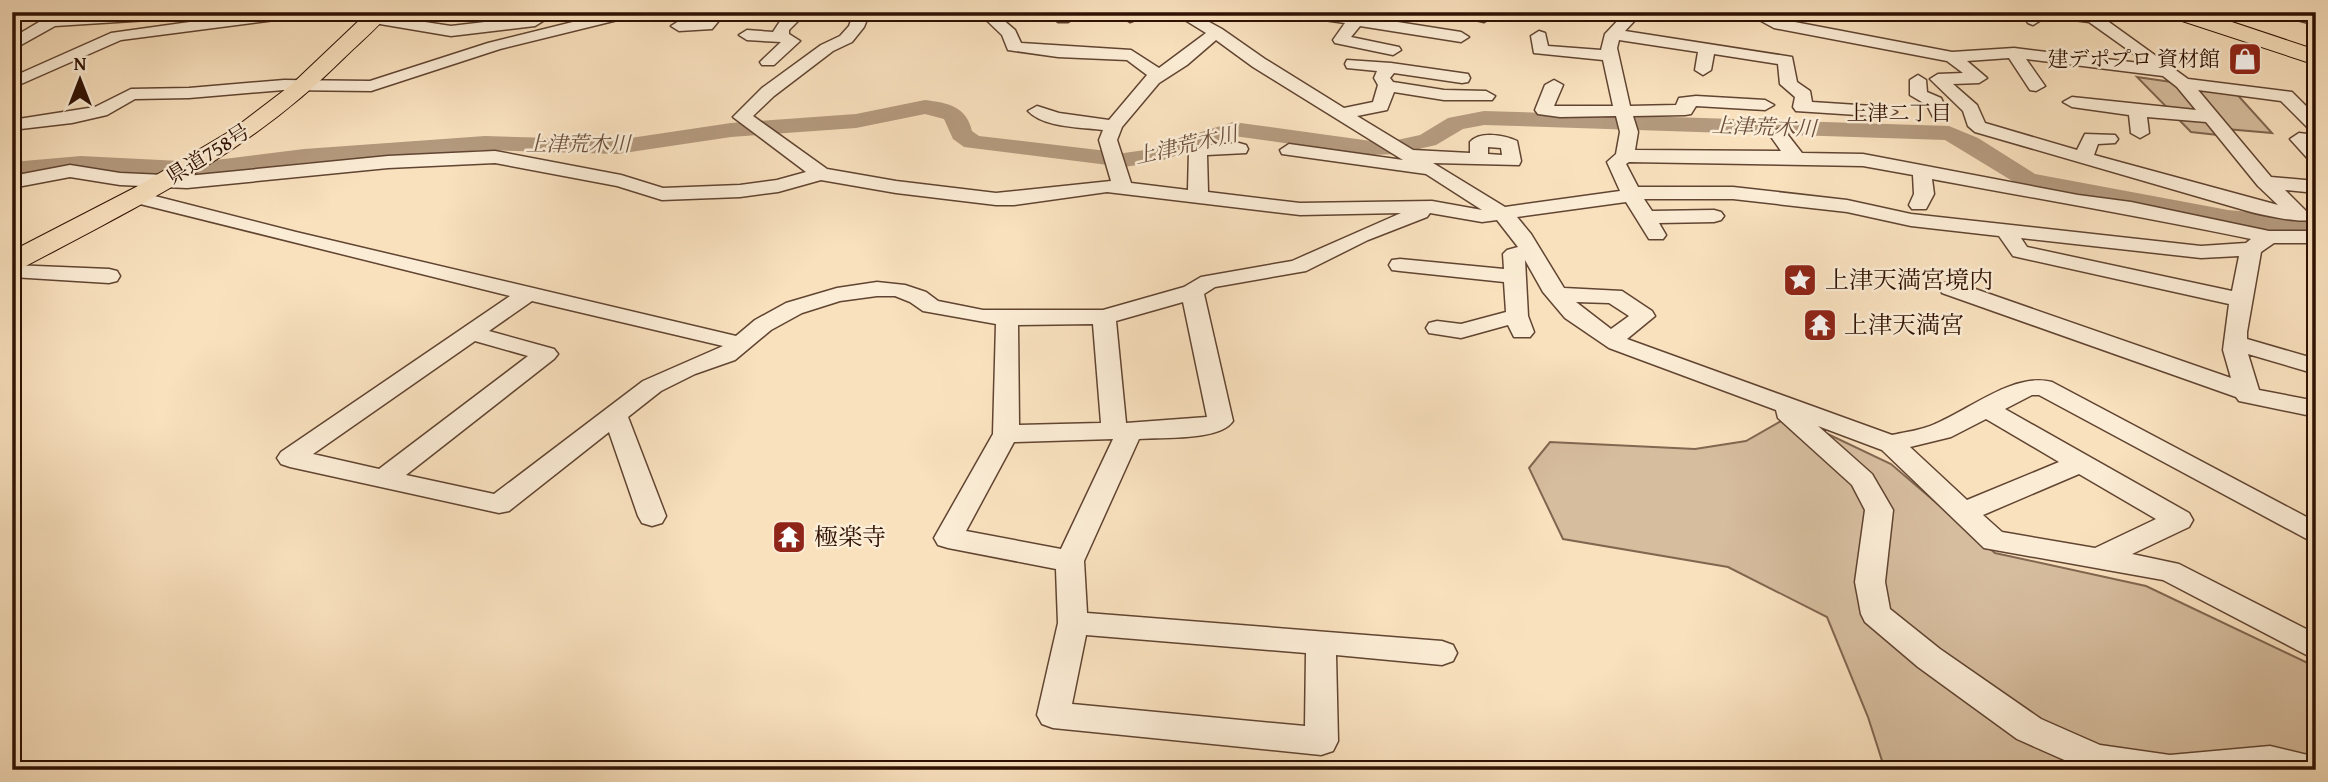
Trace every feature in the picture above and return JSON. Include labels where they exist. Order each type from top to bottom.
[{"type":"highway","points":[[2178,12],[2316,58]]},
{"type":"main road","name":"県道758号","points":[[12,262],[170,179],[256,124],[305,85],[377,15]]},
{"type":"street","points":[[12,45],[62,16],[186,12]]},
{"type":"street","points":[[12,83],[117,36],[298,12]]},
{"type":"street","points":[[500,27],[512,12]]},
{"type":"street","points":[[12,125],[72,118],[101,111],[131,94],[305,85],[370,86],[494,46],[633,12]]},
{"type":"street","points":[[679,26],[706,26],[719,12]]},
{"type":"street","points":[[781,37],[781,29],[794,17],[794,12]]},
{"type":"street","points":[[821,174],[742,117],[768,92],[827,48],[846,38],[856,27],[862,12]]},
{"type":"street","points":[[985,12],[1009,33],[1014,47],[1131,55],[1159,76]]},
{"type":"street","points":[[1180,12],[1216,32],[1259,63],[1344,113],[1506,217],[1573,313],[1612,339],[1647,356],[1891,444],[1994,541],[2169,571],[2316,648]]},
{"type":"street","points":[[1194,20],[1213,12]]},
{"type":"street","points":[[1303,12],[1461,37]]},
{"type":"street","points":[[1459,12],[1484,17]]},
{"type":"street","points":[[1625,156],[1629,132],[1622,111],[1610,39],[1631,16],[1630,12]]},
{"type":"street","points":[[1676,12],[1757,12],[1774,23],[1952,57],[2014,53],[2172,74],[2252,92],[2286,96],[2316,126]]},
{"type":"street","points":[[2050,12],[2087,15],[2108,26],[2172,74],[2213,117],[2265,182],[2294,211],[2316,226]]},
{"type":"street","points":[[2290,13],[2316,20]]},
{"type":"street","points":[[377,15],[451,31],[500,27],[558,16],[599,21]]},
{"type":"street","points":[[1355,21],[1341,40],[1393,50]]},
{"type":"street","points":[[1344,113],[1381,106],[1393,50],[1412,30]]},
{"type":"street","points":[[1122,186],[1108,140],[1114,126],[1159,76],[1181,62],[1216,32]]},
{"type":"street","points":[[1613,34],[1786,60],[1789,84],[1804,95],[1801,107],[1888,112]]},
{"type":"street","points":[[747,35],[781,37],[792,41],[768,62]]},
{"type":"street","points":[[1539,36],[1540,50],[1611,56]]},
{"type":"street","points":[[1703,71],[1707,47]]},
{"type":"street","points":[[2014,53],[2036,86]]},
{"type":"street","points":[[1952,57],[1979,78],[1938,79],[1971,109],[1977,126],[2251,206],[2273,211],[2294,211]]},
{"type":"street","points":[[1353,64],[1444,95],[1486,96]]},
{"type":"street","points":[[2131,68],[2150,87]]},
{"type":"street","points":[[1387,74],[1446,69],[1462,78]]},
{"type":"street","points":[[12,72],[32,74]]},
{"type":"street","points":[[2172,74],[2239,76],[2252,92]]},
{"type":"street","points":[[1918,80],[1919,95],[1936,103],[1939,113]]},
{"type":"street","points":[[1554,85],[1544,110],[1685,110],[1685,102],[1696,101],[1765,105]]},
{"type":"street","points":[[2072,103],[2213,117]]},
{"type":"street","points":[[1037,111],[1056,118],[1114,126]]},
{"type":"street","points":[[2137,111],[2140,133]]},
{"type":"street","points":[[1778,134],[1794,157]]},
{"type":"street","points":[[2083,158],[2091,138],[2109,139]]},
{"type":"street","points":[[2316,141],[2299,139],[2316,156]]},
{"type":"street","points":[[1198,198],[1198,150],[1239,149]]},
{"type":"street","points":[[1289,150],[1432,169]]},
{"type":"street","points":[[1411,156],[1479,159]]},
{"type":"street","points":[[1656,235],[1631,194],[1616,162],[1625,156],[1863,160],[2078,201],[2131,208],[2260,244]]},
{"type":"street","points":[[1721,156],[1747,194]]},
{"type":"street","points":[[12,182],[70,171],[201,181],[388,162],[495,157],[621,181],[662,194],[740,191],[778,186],[821,174],[896,187],[996,199],[1014,199],[1091,187],[1122,186],[1198,198],[1311,209],[1412,206],[1506,217]]},
{"type":"street","points":[[1833,159],[1839,180]]},
{"type":"street","points":[[1919,205],[1924,194],[1922,171]]},
{"type":"street","points":[[2265,182],[2316,187]]},
{"type":"street","points":[[530,292],[290,458],[499,505],[652,386],[687,369],[727,355],[763,324],[794,309],[837,295],[877,289],[897,290],[951,312],[1007,318],[1104,317],[1192,292],[1209,282],[1298,266],[1415,213],[1439,214],[1478,222],[1631,194],[1747,194],[1847,206],[1911,220],[2201,252],[2316,237]]},
{"type":"street","points":[[135,197],[293,238],[742,344]]},
{"type":"street","points":[[1645,217],[1714,216]]},
{"type":"street","points":[[2008,234],[2020,252],[2242,300]]},
{"type":"street","points":[[2260,244],[2242,300],[2235,343],[2248,396],[2316,409]]},
{"type":"street","points":[[1437,328],[1461,331],[1520,324],[1514,254],[1531,252]]},
{"type":"street","points":[[1400,265],[1515,277]]},
{"type":"street","points":[[12,271],[109,276]]},
{"type":"street","points":[[1558,295],[1606,287],[1614,296],[1644,316],[1612,339]]},
{"type":"street","points":[[1951,288],[2247,392]]},
{"type":"street","points":[[1006,433],[1204,427],[1220,421],[1192,292]]},
{"type":"street","points":[[1104,317],[1122,431],[1070,561],[1073,623],[1053,715],[1321,741],[1321,642]]},
{"type":"street","points":[[1007,318],[1006,433],[948,538],[1070,561]]},
{"type":"street","points":[[383,479],[547,354],[472,332]]},
{"type":"street","points":[[2235,343],[2316,367]]},
{"type":"street","points":[[1891,444],[1942,431],[2027,388],[2043,387],[2316,534]]},
{"type":"street","points":[[1777,402],[1863,481],[1879,510],[1870,582],[1876,614],[1929,658],[2029,729],[2097,758],[2171,769],[2270,760],[2312,770]]},
{"type":"street","points":[[1985,408],[2179,520],[2097,559]]},
{"type":"street","points":[[615,414],[652,516]]},
{"type":"street","points":[[1964,512],[2080,463]]},
{"type":"street","points":[[1073,623],[1442,653]]},
{"type":"shaded area","points":[[2137,77],[2234,91],[2272,133],[2214,128],[2218,135],[2191,132]]},
{"type":"shaded area","points":[[1790,416],[1891,464],[1995,553],[2146,586],[2316,667],[2316,770],[1885,770],[1868,717],[1827,617],[1728,567],[1563,539],[1529,468],[1550,442],[1695,449],[1746,441]]},
{"type":"waterway","name":"上津荒木川","points":[[12,169],[81,163],[200,169],[304,156],[485,143],[617,147],[731,130],[856,121],[925,107],[943,109],[952,114],[958,121],[961,134],[972,142],[1124,160],[1148,157],[1233,129],[1371,148],[1397,147],[1428,140],[1456,123],[1484,118],[1949,133],[1970,143],[2028,180],[2228,218],[2316,226]]},
{"type":"place","name":"建デポプロ 資材館","points":[[2245,59]]},
{"type":"place","name":"上津天満宮境内","points":[[1800,280]]},
{"type":"place","name":"上津天満宮","points":[[1820,325]]},
{"type":"place","name":"極楽寺","points":[[789,537]]},
{"type":"district","name":"上津二丁目","points":[[1899,113]]}]
